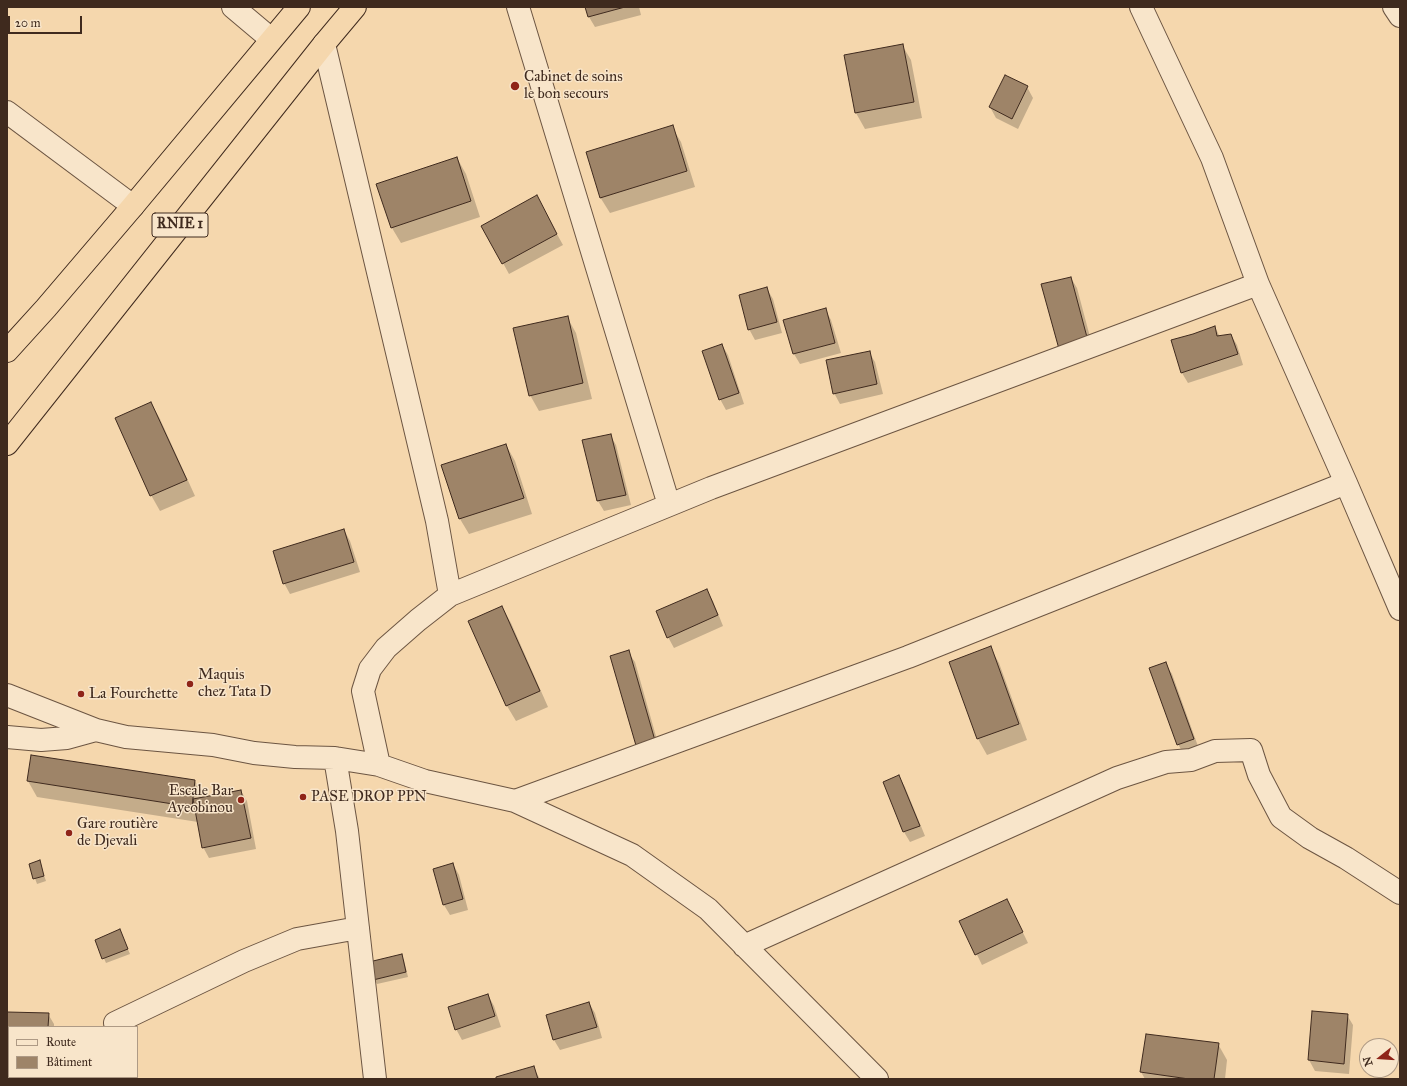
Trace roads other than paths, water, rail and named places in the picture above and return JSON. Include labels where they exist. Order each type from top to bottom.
[{"type":"highway","name":"RNIE 1","points":[[7,351],[46,308],[133,206],[299,7]]},
{"type":"highway","name":"RNIE 1","points":[[7,444],[324,44],[355,7]]},
{"type":"street","points":[[233,7],[271,39]]},
{"type":"street","points":[[518,7],[670,505]]},
{"type":"street","points":[[1141,7],[1212,158],[1258,284],[1400,609]]},
{"type":"street","points":[[1394,7],[1400,16]]},
{"type":"street","points":[[324,44],[437,521],[450,595]]},
{"type":"street","points":[[7,112],[133,206]]},
{"type":"street","points":[[379,765],[363,691],[370,669],[386,648],[450,595],[711,488],[1258,284]]},
{"type":"street","points":[[515,801],[908,657],[1346,483]]},
{"type":"street","points":[[7,695],[96,730],[126,737],[213,745],[254,753],[295,757],[335,758],[379,765],[425,781],[515,801],[632,855],[708,909],[877,1079]]},
{"type":"street","points":[[7,737],[41,740],[67,738],[96,730]]},
{"type":"street","points":[[744,946],[1117,778],[1166,762],[1191,760],[1215,751],[1251,750],[1259,775],[1282,817],[1310,838],[1346,858],[1400,893]]},
{"type":"street","points":[[335,758],[347,832],[375,1079]]},
{"type":"street","points":[[115,1023],[244,962],[297,939],[358,928]]},
{"type":"place","name":"Cabinet de soins le bon secours","points":[[515,86]]},
{"type":"place","name":"Maquis chez Tata D","points":[[190,684]]},
{"type":"place","name":"La Fourchette","points":[[81,694]]},
{"type":"place","name":"PASE DROP PPN","points":[[303,797]]},
{"type":"place","name":"Escale Bar Ayeobinou","points":[[241,800]]},
{"type":"place","name":"Gare routière de Djevali","points":[[69,833]]}]
